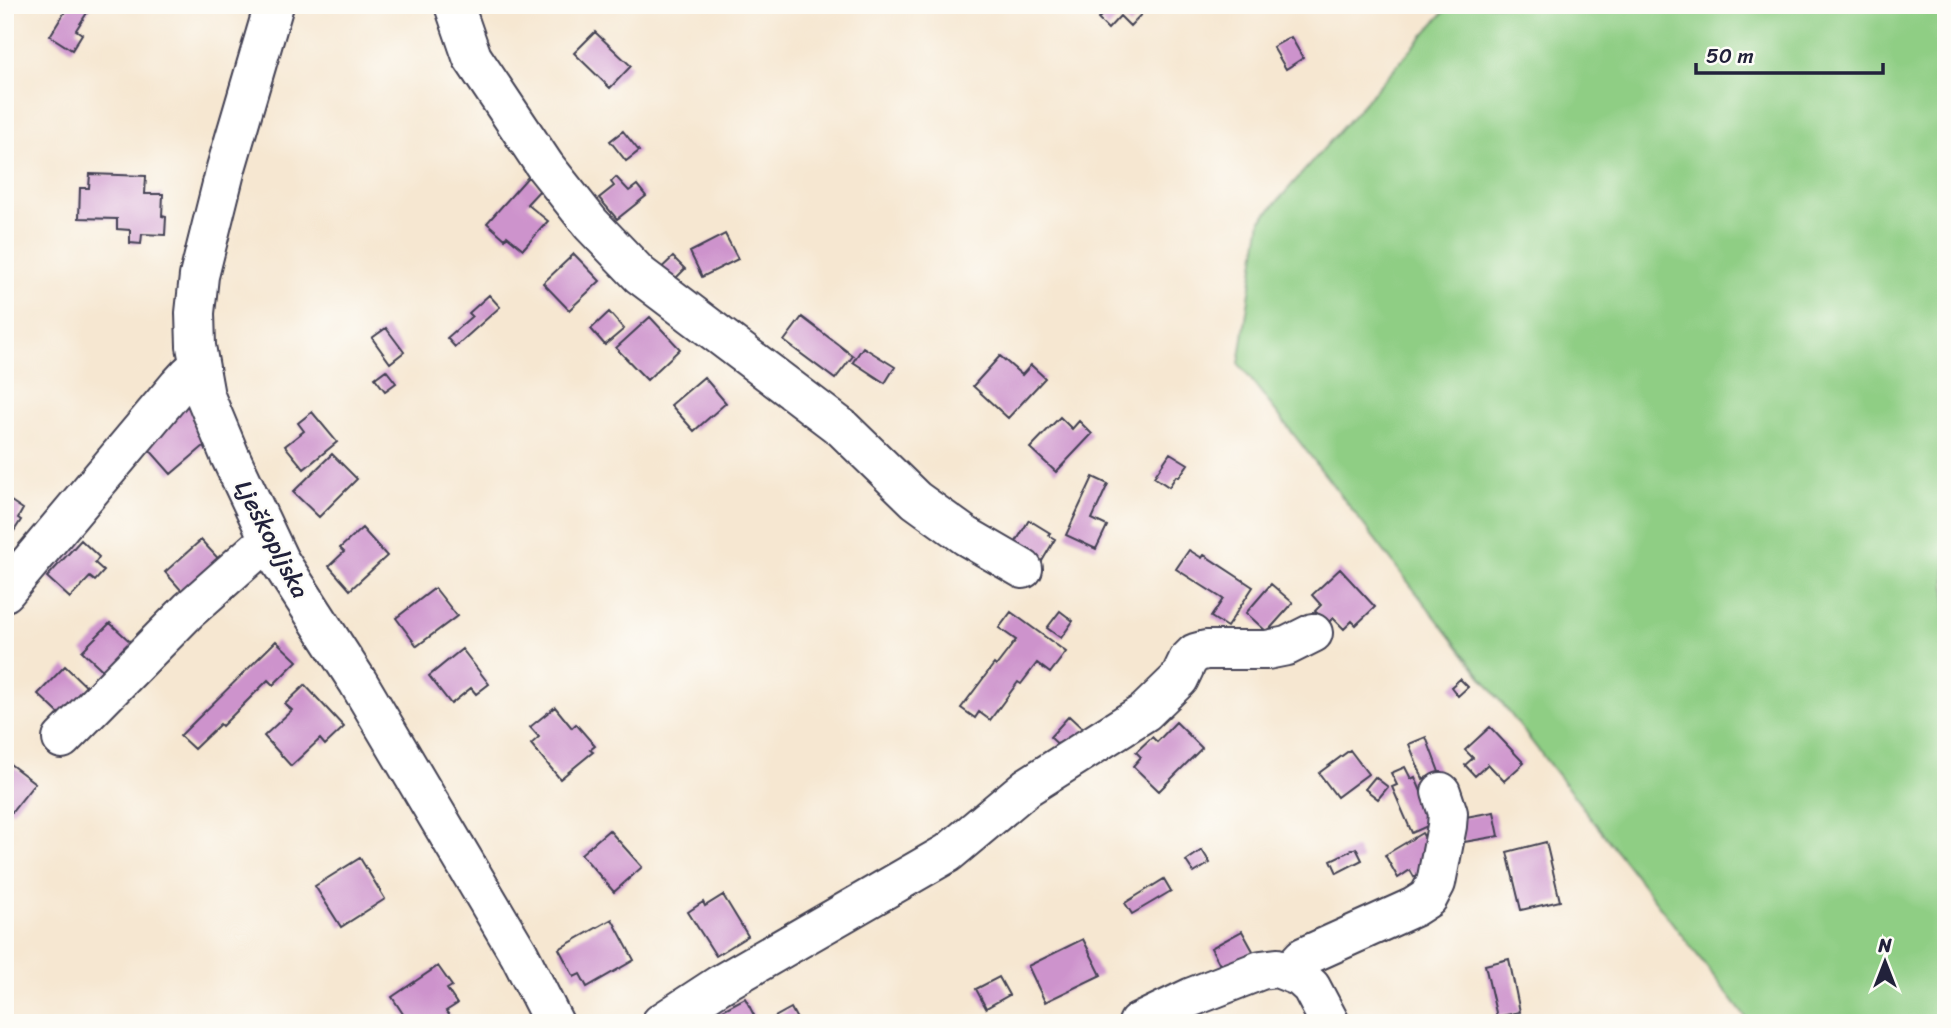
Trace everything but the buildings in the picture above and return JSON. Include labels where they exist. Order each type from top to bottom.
[{"type":"street","name":"Lješkopljska","points":[[274,5],[201,264],[195,313],[199,370],[215,422],[270,543],[291,582],[358,682],[519,954],[554,1023]]},
{"type":"street","points":[[454,5],[472,57],[545,166],[591,224],[640,275],[842,428],[916,500],[966,536],[1023,569]]},
{"type":"street","points":[[5,592],[178,386],[189,374],[199,370]]},
{"type":"street","points":[[62,739],[190,610],[260,547],[270,543]]},
{"type":"street","points":[[662,1023],[719,985],[948,853],[1027,787],[1145,712],[1172,687],[1195,653],[1206,650],[1267,650],[1287,646],[1313,634]]},
{"type":"street","points":[[1290,971],[1303,957],[1414,907],[1428,898],[1436,883],[1447,826],[1448,813],[1441,792]]},
{"type":"street","points":[[1138,1023],[1192,997],[1261,970],[1278,968],[1300,976],[1311,987],[1330,1023]]},
{"type":"green space","points":[[1450,5],[1946,5],[1946,1023],[1750,1023],[1239,364],[1261,220]]}]
